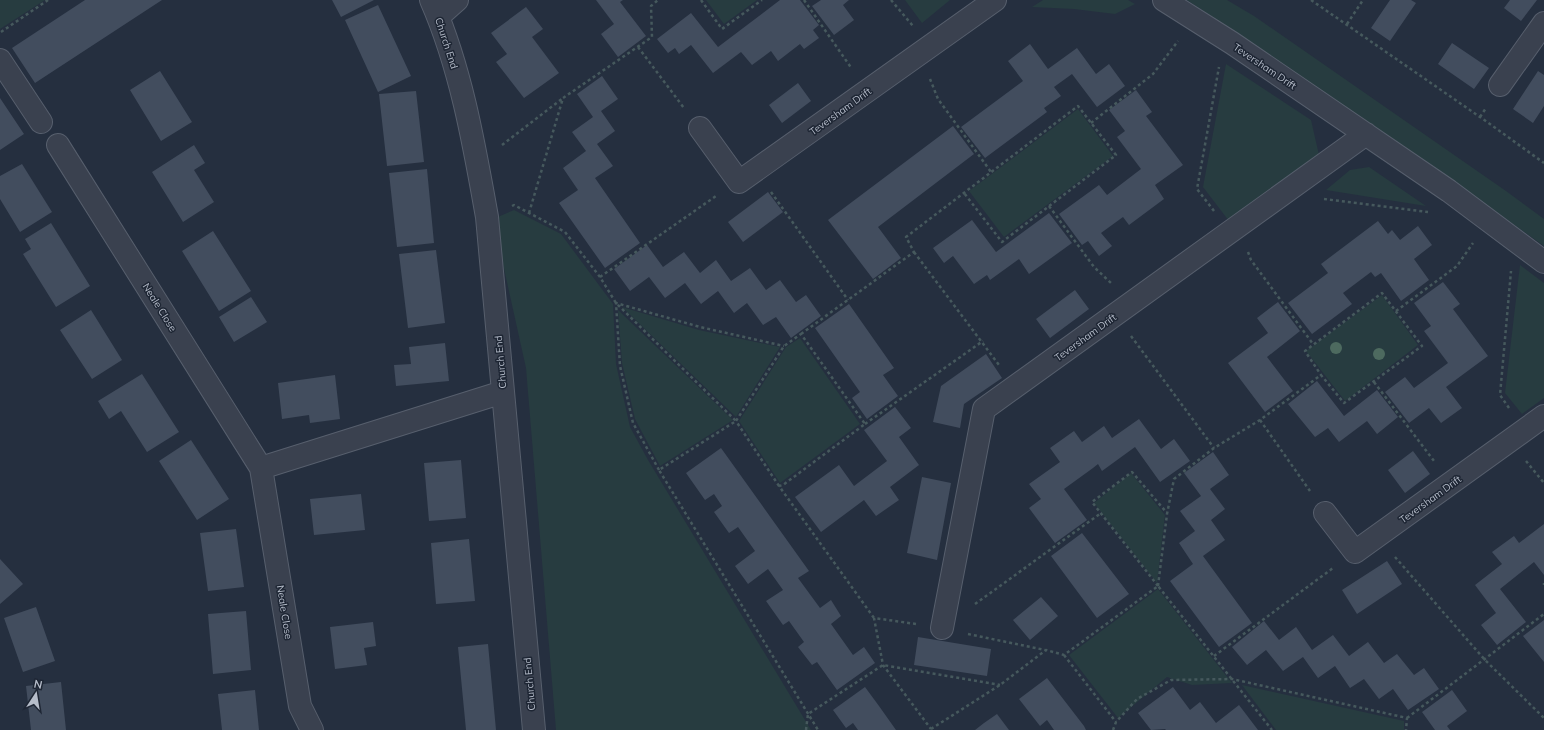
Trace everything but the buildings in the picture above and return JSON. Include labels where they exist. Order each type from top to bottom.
[{"type":"street","points":[[435,8],[457,0]]},
{"type":"street","name":"Teversham Drift","points":[[747,176],[995,0]]},
{"type":"street","name":"Teversham Drift","points":[[1164,0],[1232,43],[1449,190],[1544,262]]},
{"type":"street","name":"Church End","points":[[435,8],[454,61],[477,163],[487,216],[534,730]]},
{"type":"street","points":[[1500,85],[1544,23]]},
{"type":"street","points":[[0,60],[41,122]]},
{"type":"street","points":[[700,128],[747,176]]},
{"type":"street","name":"Teversham Drift","points":[[942,628],[984,409],[1366,134]]},
{"type":"street","name":"Neale Close","points":[[58,145],[261,468],[300,706],[312,730]]},
{"type":"street","points":[[261,468],[502,392]]},
{"type":"street","name":"Teversham Drift","points":[[1355,552],[1544,416]]},
{"type":"street","points":[[1326,513],[1355,552]]},
{"type":"path","points":[[0,32],[48,0]]},
{"type":"path","points":[[477,163],[564,98],[652,37],[651,6],[658,0]]},
{"type":"path","points":[[701,0],[722,29],[762,0]]},
{"type":"path","points":[[804,0],[867,91]]},
{"type":"path","points":[[891,0],[925,50],[938,99],[991,172]]},
{"type":"path","points":[[1311,0],[1544,163]]},
{"type":"path","points":[[1347,24],[1363,0]]},
{"type":"path","points":[[1091,123],[1153,74],[1195,19]]},
{"type":"path","points":[[1232,43],[1220,61],[1197,189],[1234,229],[1251,260],[1313,344]]},
{"type":"path","points":[[638,47],[700,128]]},
{"type":"path","points":[[529,213],[564,98]]},
{"type":"path","points":[[964,192],[1002,242],[1116,155],[1078,106],[964,192],[906,237],[914,252],[983,341],[1015,387]]},
{"type":"path","points":[[600,277],[747,176],[848,300]]},
{"type":"path","points":[[1300,182],[1320,198],[1432,212],[1449,190]]},
{"type":"path","points":[[487,216],[514,205],[565,232],[600,277],[616,303],[736,421],[780,486],[874,618]]},
{"type":"path","points":[[1049,206],[1124,309],[1214,448]]},
{"type":"path","points":[[1396,311],[1457,266],[1488,220]]},
{"type":"path","points":[[1524,247],[1512,262],[1500,395],[1525,429]]},
{"type":"path","points":[[659,470],[736,421],[784,346],[914,252]]},
{"type":"path","points":[[1382,293],[1396,311],[1422,346],[1344,403],[1321,375],[1305,351],[1382,293]]},
{"type":"path","points":[[616,303],[700,326],[784,346]]},
{"type":"path","points":[[616,303],[620,366],[633,423],[659,470],[818,730]]},
{"type":"path","points":[[801,334],[865,424]]},
{"type":"path","points":[[780,486],[983,341]]},
{"type":"path","points":[[1064,655],[1158,586],[1167,514],[1174,479],[1214,448],[1260,420],[1321,375]]},
{"type":"path","points":[[1374,382],[1436,464],[1442,490]]},
{"type":"path","points":[[1260,420],[1326,513]]},
{"type":"path","points":[[1167,514],[1132,472],[1092,502],[1272,730]]},
{"type":"path","points":[[942,628],[1101,513]]},
{"type":"path","points":[[1377,537],[1485,660],[1544,718]]},
{"type":"path","points":[[1214,656],[1355,552]]},
{"type":"path","points":[[1406,730],[1407,718],[1544,614]]},
{"type":"path","points":[[883,665],[932,730],[1000,685],[1046,650],[1064,655],[1116,722]]},
{"type":"path","points":[[806,730],[808,714],[883,665],[1000,685]]},
{"type":"path","points":[[1113,730],[1116,722],[1138,699],[1171,680],[1232,679],[1407,718]]},
{"type":"green space","points":[[0,0],[45,0],[0,29]]},
{"type":"green space","points":[[706,0],[757,0],[724,24]]},
{"type":"green space","points":[[905,0],[950,0],[922,23]]},
{"type":"green space","points":[[1043,0],[1128,0],[1135,4],[1115,14],[1074,9],[1032,7]]},
{"type":"green space","points":[[1187,0],[1227,0],[1254,16],[1544,219],[1544,246],[1415,154]]},
{"type":"green space","points":[[1226,64],[1311,120],[1319,155],[1229,221],[1203,187]]},
{"type":"green space","points":[[1078,109],[1113,156],[1004,237],[969,191]]},
{"type":"green space","points":[[1369,167],[1426,206],[1326,190],[1350,170]]},
{"type":"green space","points":[[514,210],[561,234],[613,304],[616,364],[630,427],[648,460],[811,730],[556,730],[526,368],[493,219]]},
{"type":"green space","points":[[1520,265],[1544,283],[1544,398],[1522,414],[1505,393]]},
{"type":"green space","points":[[1382,295],[1418,345],[1345,401],[1306,351]]},
{"type":"green space","points":[[622,307],[699,330],[780,347],[736,417]]},
{"type":"green space","points":[[618,310],[733,420],[660,466],[635,419],[622,363]]},
{"type":"green space","points":[[800,338],[860,424],[780,483],[739,421],[786,347]]},
{"type":"green space","points":[[1131,473],[1165,515],[1157,583],[1094,503]]},
{"type":"green space","points":[[1158,589],[1232,683],[1192,685],[1167,677],[1118,718],[1069,655]]},
{"type":"green space","points":[[1242,685],[1404,721],[1404,730],[1276,730]]}]
